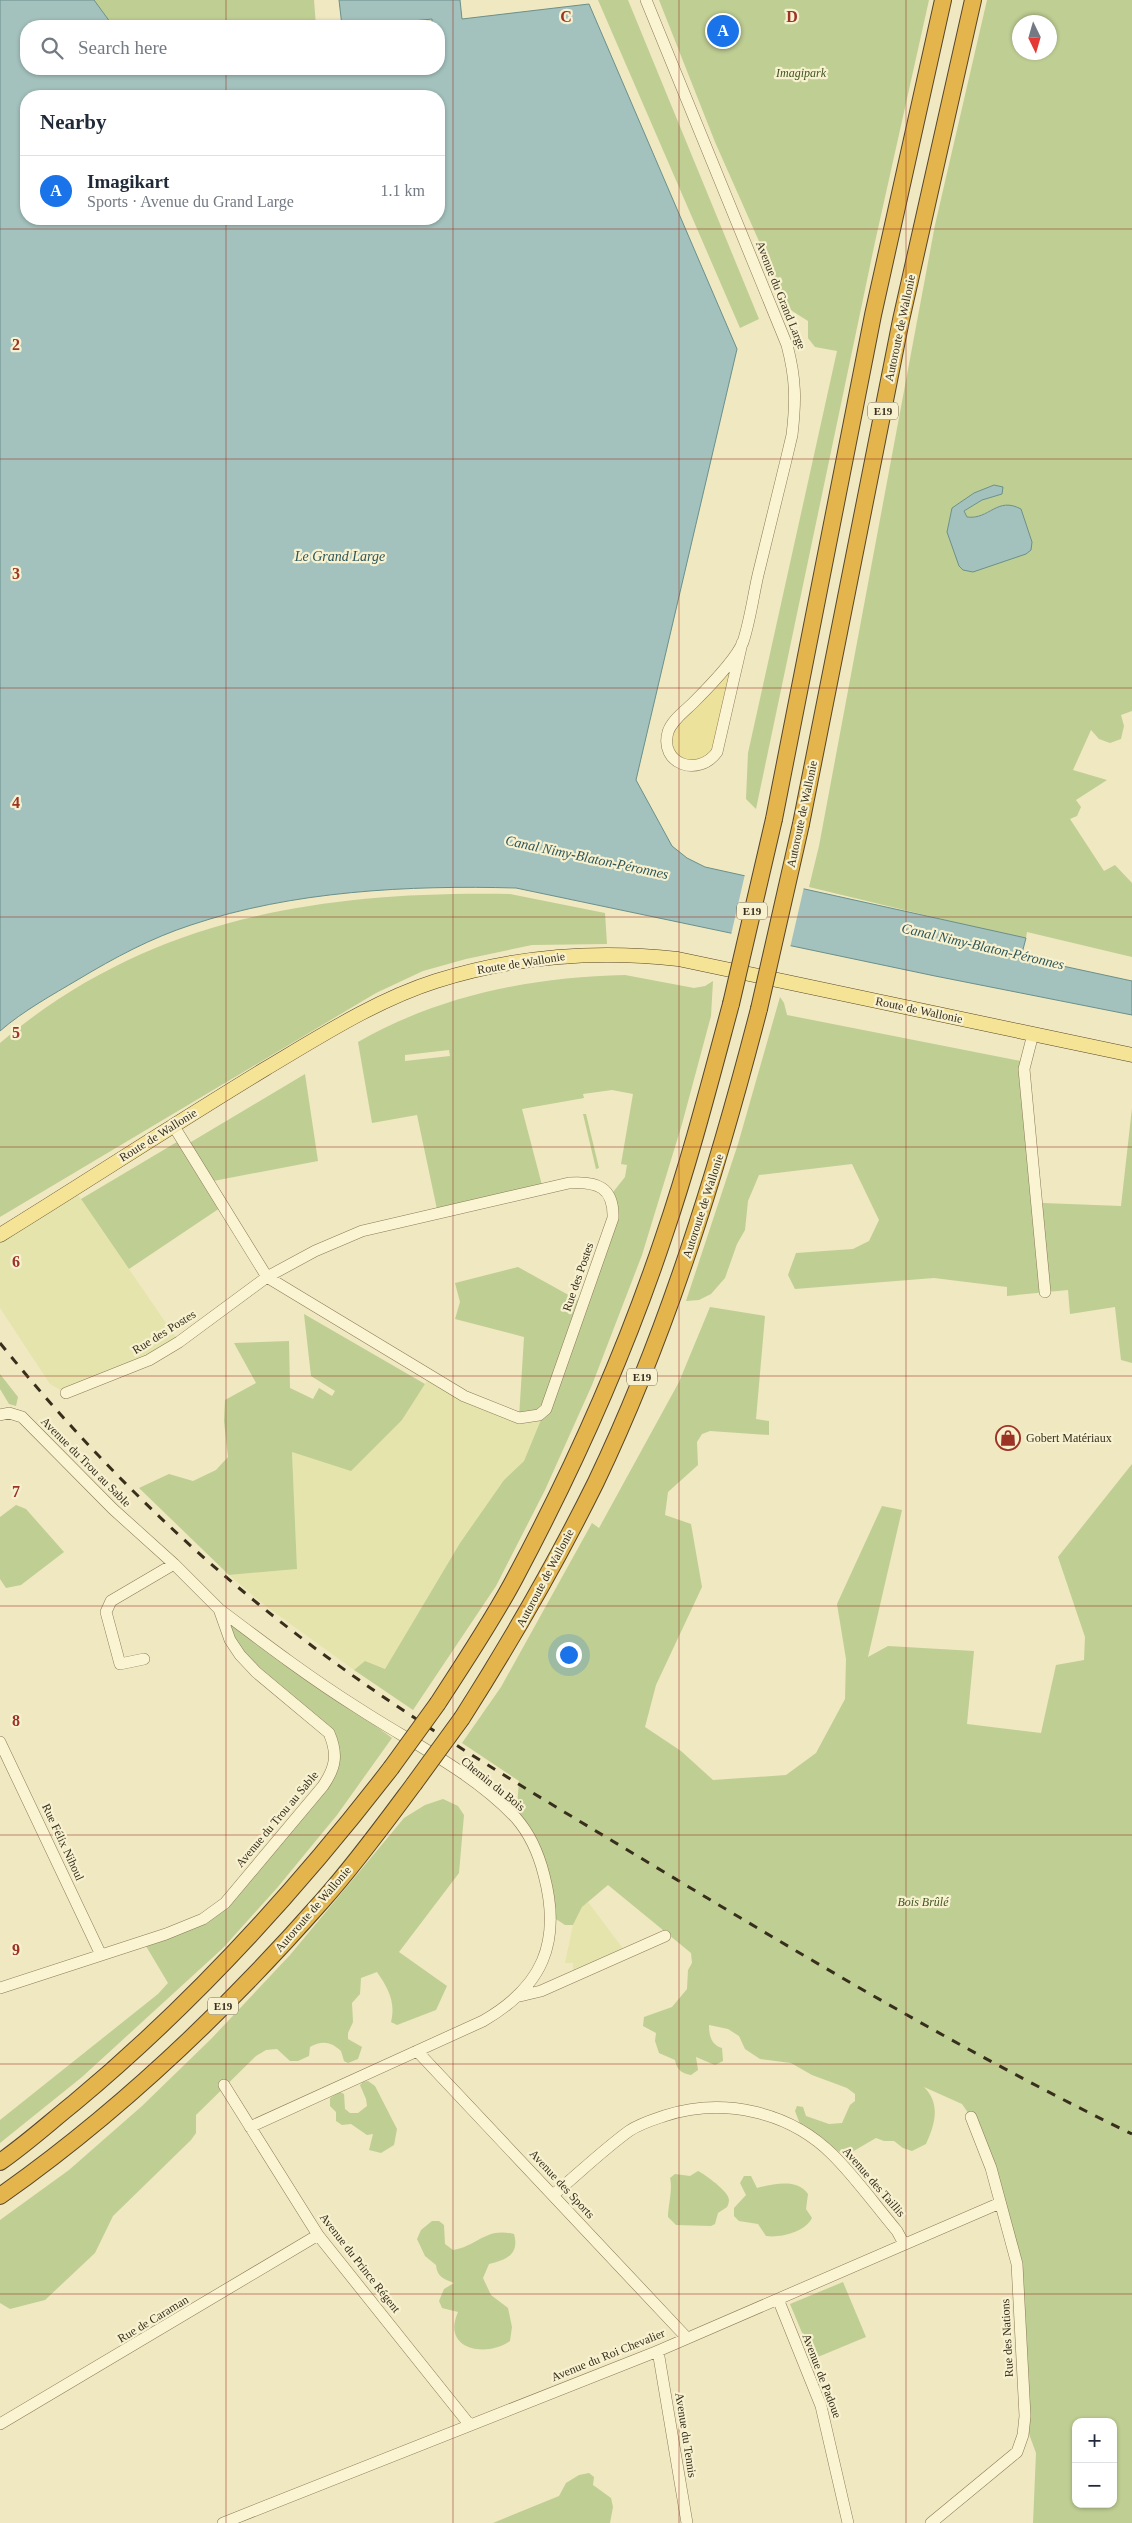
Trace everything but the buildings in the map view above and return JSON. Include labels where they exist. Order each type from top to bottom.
[{"type":"highway","name":"E19","points":[[0,2162],[118,2066],[214,1974],[301,1881],[392,1768],[438,1703],[516,1577],[571,1467],[621,1352],[664,1236],[697,1129],[731,1004],[774,819],[873,315],[943,0]]},
{"type":"highway","name":"Autoroute de Wallonie","points":[[0,2196],[26,2178],[136,2087],[234,1996],[324,1900],[414,1784],[462,1718],[540,1590],[596,1481],[647,1364],[690,1249],[717,1164],[759,1009],[801,824],[903,311],[973,0]]},
{"type":"main road","name":"Route de Wallonie","points":[[0,1236],[173,1125],[357,1016],[396,997],[434,982],[475,970],[551,956],[636,954],[678,959],[1132,1055]]},
{"type":"street","name":"Avenue du Grand Large","points":[[646,0],[787,345],[795,374],[796,401],[792,435],[718,752],[712,760],[703,765],[683,765],[670,754],[667,742],[668,732],[673,722],[714,681],[742,643]]},
{"type":"street","points":[[1033,1034],[1024,1070],[1045,1292]]},
{"type":"street","name":"Rue des Postes","points":[[66,1393],[149,1360],[179,1342],[268,1277],[315,1251],[362,1231],[569,1183],[592,1184],[603,1188],[610,1196],[614,1206],[613,1218],[546,1409],[532,1417],[512,1417],[464,1396],[268,1277],[173,1125]]},
{"type":"street","name":"Avenue du Trou au Sable","points":[[0,1415],[9,1413],[22,1417],[113,1509],[174,1564],[219,1609],[230,1640],[240,1656],[256,1672],[329,1732],[334,1745],[336,1760],[323,1786],[225,1903],[215,1910],[187,1926],[0,1988]]},
{"type":"street","points":[[144,1659],[120,1664],[106,1612],[111,1601],[174,1564]]},
{"type":"street","name":"Chemin du Bois","points":[[219,1609],[337,1695],[467,1777],[516,1818],[527,1833],[540,1859],[551,1907],[551,1924],[545,1955],[534,1978],[520,1996],[483,2021],[250,2126]]},
{"type":"street","name":"Rue Félix Nihoul","points":[[0,1742],[101,1955]]},
{"type":"street","points":[[520,1996],[541,1991],[665,1936]]},
{"type":"street","name":"Avenue des Sports","points":[[416,2051],[687,2338]]},
{"type":"street","name":"Avenue du Prince Régent","points":[[224,2085],[318,2235],[469,2424]]},
{"type":"street","name":"Avenue des Taillis","points":[[553,2195],[630,2130],[646,2122],[697,2108],[735,2108],[772,2116],[804,2133],[833,2155],[897,2231],[904,2244]]},
{"type":"street","name":"Rue des Nations","points":[[935,2522],[1017,2452],[1023,2435],[1025,2416],[1017,2264],[991,2168],[971,2117]]},
{"type":"street","name":"Avenue du Roi Chevalier","points":[[223,2523],[469,2424],[658,2351],[1000,2204]]},
{"type":"street","name":"Rue de Caraman","points":[[0,2424],[318,2235]]},
{"type":"street","name":"Avenue de Padoue","points":[[778,2299],[821,2406],[848,2523]]},
{"type":"street","name":"Avenue du Tennis","points":[[658,2351],[687,2523]]},
{"type":"green space","points":[[94,0],[314,0],[316,20],[109,20]]},
{"type":"green space","points":[[598,0],[628,0],[759,319],[740,328]]},
{"type":"green space","name":"Imagipark","points":[[659,0],[929,0],[875,242],[756,809],[746,799],[748,753],[837,351],[815,347],[808,338],[808,321],[789,309],[715,142]]},
{"type":"green space","points":[[987,0],[1132,0],[1132,711],[1121,715],[1124,726],[1121,739],[1110,743],[1099,739],[1091,730],[1073,770],[1107,780],[1076,800],[1081,807],[1077,816],[1070,819],[1104,871],[1115,865],[1132,883],[1132,957],[1027,932],[1026,938],[995,932],[809,887],[819,846],[935,225]],"holes":[[[994,485],[1002,494],[982,500],[964,511],[967,517],[981,515],[999,506],[1006,505],[1021,509],[1032,542],[947,532],[952,508],[974,493]]]},
{"type":"green space","points":[[440,894],[510,894],[605,913],[607,944],[532,945],[466,959],[423,971],[376,993],[0,1217],[0,1043],[57,1000],[116,966],[177,940],[240,920],[305,907],[372,898]]},
{"type":"green space","points":[[625,975],[694,988],[705,986],[713,981],[711,1016],[682,1124],[642,1255],[592,1385],[545,1490],[496,1586],[413,1710],[354,1670],[365,1661],[385,1669],[460,1543],[504,1480],[524,1461],[545,1410],[519,1418],[524,1337],[455,1319],[460,1302],[455,1283],[518,1267],[583,1303],[613,1218],[610,1196],[625,1177],[627,1165],[621,1164],[633,1094],[612,1090],[583,1094],[584,1098],[522,1109],[543,1189],[438,1214],[417,1115],[372,1123],[358,1042],[421,1012],[454,1001],[522,985]],"holes":[[[449,1050],[450,1056],[405,1061],[405,1055]]]},
{"type":"green space","points":[[780,997],[784,1003],[787,1015],[1026,1062],[1038,1205],[1043,1203],[1121,1206],[1132,1108],[1132,1363],[1121,1360],[1115,1307],[1070,1314],[1068,1290],[1007,1296],[1007,1287],[934,1278],[795,1289],[788,1275],[796,1253],[853,1249],[869,1241],[879,1220],[852,1164],[759,1175],[748,1201],[745,1230],[737,1244],[725,1278],[711,1294],[699,1300],[686,1301],[738,1144]]},
{"type":"green space","points":[[305,1074],[318,1161],[208,1182],[223,1206],[129,1269],[81,1199],[182,1139],[186,1145]]},
{"type":"green space","points":[[583,1114],[586,1114],[599,1168],[596,1169]]},
{"type":"green space","points":[[74,1189],[179,1342],[66,1393],[50,1384],[0,1308],[0,1235]]},
{"type":"green space","name":"Bois Brûlé","points":[[710,1307],[765,1316],[756,1419],[769,1421],[769,1435],[710,1431],[702,1434],[697,1442],[698,1465],[668,1492],[665,1515],[691,1524],[702,1587],[656,1685],[645,1727],[681,1751],[713,1780],[786,1775],[816,1753],[845,1699],[846,1659],[837,1604],[882,1506],[902,1510],[868,1657],[888,1646],[974,1651],[967,1724],[1041,1733],[1056,1665],[1084,1660],[1085,1637],[1058,1557],[1132,1464],[1132,2523],[1033,2523],[1036,2453],[1029,2434],[1017,2269],[971,2117],[962,2104],[924,2087],[933,2100],[935,2114],[926,2144],[912,2151],[903,2148],[894,2141],[884,2141],[876,2138],[845,2156],[800,2124],[795,2111],[797,2106],[803,2107],[806,2116],[829,2124],[842,2123],[850,2105],[855,2101],[855,2094],[847,2088],[812,2075],[791,2063],[760,2059],[745,2049],[739,2036],[728,2029],[709,2025],[711,2039],[715,2045],[722,2048],[723,2061],[715,2065],[696,2057],[698,2070],[691,2075],[678,2069],[675,2060],[659,2053],[655,2041],[656,2033],[643,2026],[644,2017],[672,2007],[687,1989],[688,1970],[692,1963],[691,1953],[608,1885],[582,1907],[573,1925],[565,1925],[556,1919],[551,1907],[546,1883],[516,1818],[519,1781],[462,1743],[501,1687],[592,1523],[599,1528],[679,1382]]},
{"type":"green space","points":[[304,1314],[425,1384],[402,1420],[351,1471],[292,1452],[297,1569],[229,1575],[139,1488],[169,1474],[193,1481],[216,1470],[228,1457],[224,1421],[225,1400],[256,1383],[234,1343],[289,1341],[290,1388],[313,1399],[319,1388],[332,1396],[335,1391],[311,1376]]},
{"type":"green space","points":[[0,1374],[18,1397],[16,1406],[9,1404],[0,1389]]},
{"type":"green space","points":[[430,1376],[512,1417],[546,1409],[524,1461],[504,1480],[460,1543],[385,1669],[365,1662],[354,1670],[263,1604],[229,1575],[297,1569],[292,1452],[402,1420]]},
{"type":"green space","points":[[16,1505],[26,1509],[64,1552],[21,1585],[6,1588],[0,1579],[0,1517]]},
{"type":"green space","points":[[219,1609],[392,1738],[337,1815],[277,1888],[223,1948],[82,2077],[0,2143],[0,2120],[158,1994],[168,1983],[143,1941],[203,1919],[323,1786],[334,1745],[240,1655]]},
{"type":"green space","points":[[443,1799],[458,1806],[464,1815],[459,1873],[399,1952],[447,1986],[436,2010],[397,2025],[391,2022],[392,2002],[385,1984],[377,1972],[361,1978],[360,1994],[352,2003],[353,2022],[348,2033],[348,2039],[362,2047],[358,2059],[348,2063],[344,2061],[341,2051],[327,2043],[319,2043],[310,2047],[309,2056],[298,2061],[290,2061],[277,2049],[266,2050],[256,2056],[196,2115],[196,2133],[191,2140],[113,2216],[95,2253],[45,2300],[10,2309],[0,2303],[0,2220],[69,2170],[142,2106],[212,2038],[290,1955],[404,1818],[425,1805]]},
{"type":"green space","points":[[588,1902],[624,1950],[573,1971],[573,1963],[565,1963],[573,1925],[582,1907]]},
{"type":"green space","points":[[368,2081],[375,2086],[397,2129],[394,2145],[381,2153],[369,2150],[373,2134],[367,2135],[351,2124],[342,2125],[336,2121],[336,2112],[330,2106],[330,2098],[340,2092],[344,2094],[345,2109],[350,2113],[358,2113],[367,2106],[360,2085]]},
{"type":"green space","points":[[698,2171],[725,2192],[729,2198],[728,2206],[718,2213],[715,2224],[711,2226],[676,2225],[668,2217],[670,2178],[675,2174],[690,2176]]},
{"type":"green space","points":[[744,2176],[751,2176],[757,2188],[792,2184],[803,2189],[808,2194],[806,2209],[812,2218],[809,2223],[792,2233],[766,2236],[758,2224],[739,2221],[734,2216],[734,2208],[746,2195],[740,2183]]},
{"type":"green space","points":[[432,2221],[439,2221],[444,2225],[445,2244],[453,2250],[496,2233],[514,2234],[515,2247],[513,2252],[500,2261],[489,2264],[483,2278],[491,2295],[508,2308],[512,2327],[510,2341],[489,2349],[479,2349],[469,2347],[461,2342],[456,2335],[454,2325],[458,2312],[442,2308],[439,2301],[444,2289],[454,2283],[439,2275],[436,2265],[425,2256],[417,2239],[421,2230]]},
{"type":"green space","points":[[843,2282],[866,2337],[813,2359],[790,2304]]},
{"type":"green space","points":[[589,2473],[594,2477],[593,2485],[611,2498],[613,2507],[610,2523],[493,2523],[559,2496],[566,2483],[579,2475]]},
{"type":"sand","points":[[742,643],[712,760],[675,760],[668,732]]},
{"type":"water","name":"Le Grand Large","points":[[0,0],[94,0],[109,20],[20,20],[20,75],[445,75],[445,20],[341,20],[339,0],[460,0],[462,19],[589,4],[737,349],[636,780],[672,846],[687,858],[705,867],[1026,938],[1021,957],[1132,981],[1132,1015],[935,976],[516,888],[475,887],[393,889],[310,898],[269,904],[191,925],[133,949],[18,1017],[0,1031]]},
{"type":"water","points":[[994,485],[1003,487],[1002,494],[982,500],[964,511],[967,517],[975,517],[1006,505],[1021,509],[1032,542],[1031,550],[1026,554],[973,572],[963,570],[959,566],[947,532],[952,508],[974,493]]},
{"type":"pier","points":[[745,874],[804,887],[790,948],[731,935]]},
{"type":"railway","points":[[0,1343],[74,1429],[153,1511],[195,1550],[282,1623],[368,1686],[453,1743],[539,1796],[840,1976],[955,2042],[1132,2134]]},
{"type":"place","name":"Imagikart","points":[[723,31]]},
{"type":"place","name":"Gobert Matériaux","points":[[1008,1438]]},
{"type":"water label","name":"Canal Nimy-Blaton-Péronnes","points":[[587,857]]},
{"type":"water label","name":"Canal Nimy-Blaton-Péronnes","points":[[983,946]]}]
